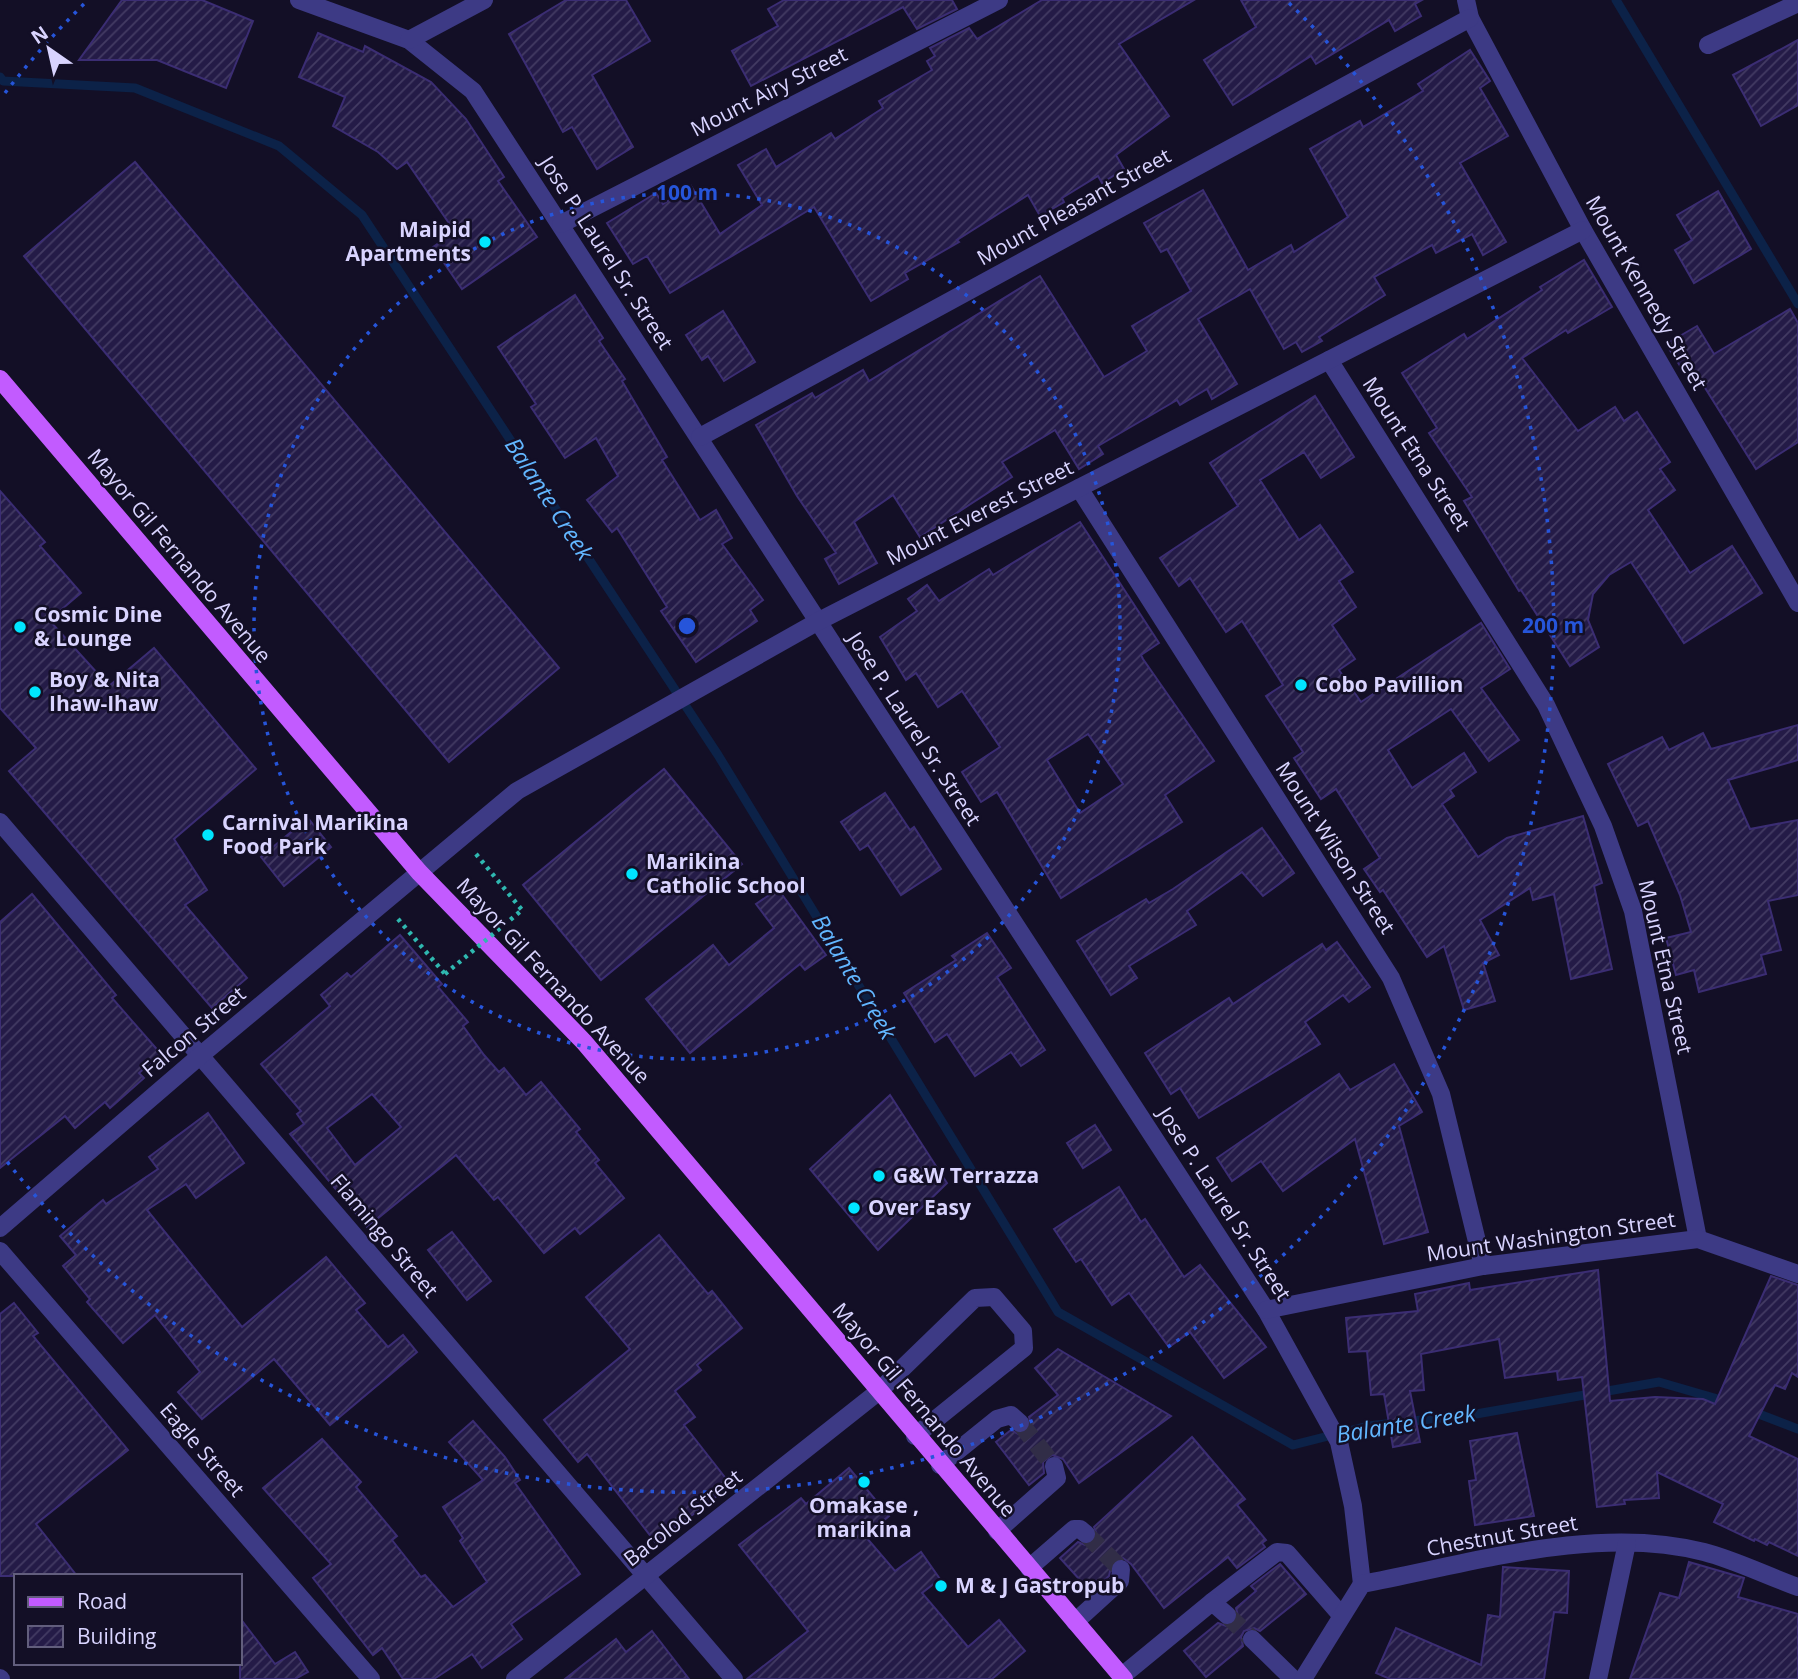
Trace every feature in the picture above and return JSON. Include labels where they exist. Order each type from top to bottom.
[{"type":"main road","name":"Mayor Gil Fernando Avenue","points":[[0,379],[419,872],[584,1042],[915,1436],[1123,1678]]},
{"type":"street","name":"Jose P. Laurel Sr. Street","points":[[299,0],[409,40],[473,91],[1266,1310],[1331,1424],[1339,1443],[1353,1506],[1362,1584]]},
{"type":"street","points":[[409,40],[484,0]]},
{"type":"street","name":"Mount Airy Street","points":[[561,224],[999,0]]},
{"type":"street","points":[[1708,45],[1798,3]]},
{"type":"street","name":"Mount Kennedy Street","points":[[1468,9],[1583,230],[1798,603]]},
{"type":"street","name":"Mount Pleasant Street","points":[[700,437],[1468,9]]},
{"type":"street","name":"Mount Everest Street","points":[[419,872],[517,791],[817,622],[1583,230]]},
{"type":"street","name":"Mount Etna Street","points":[[1329,360],[1546,705],[1603,826],[1633,911],[1698,1239]]},
{"type":"street","name":"Mount Wilson Street","points":[[1079,488],[1391,978],[1441,1094],[1483,1266]]},
{"type":"street","name":"Flamingo Street","points":[[0,822],[734,1679]]},
{"type":"street","name":"Falcon Street","points":[[0,1228],[419,872]]},
{"type":"street","name":"Mount Washington Street","points":[[1266,1310],[1483,1266],[1698,1239],[1798,1274]]},
{"type":"street","name":"Eagle Street","points":[[0,1251],[370,1679]]},
{"type":"street","name":"Bacolod Street","points":[[515,1679],[878,1392],[975,1298],[994,1297],[1023,1331],[1024,1348],[915,1436]]},
{"type":"street","points":[[940,1465],[998,1419],[1011,1415],[1020,1423]]},
{"type":"street","points":[[997,1531],[1057,1478],[1054,1466]]},
{"type":"street","points":[[1029,1568],[1074,1530],[1080,1529],[1086,1534]]},
{"type":"street","points":[[1598,1679],[1627,1543]]},
{"type":"street","name":"Chestnut Street","points":[[1362,1584],[1563,1546],[1627,1543],[1703,1552],[1798,1587]]},
{"type":"street","points":[[1123,1678],[1212,1602],[1277,1552],[1287,1553],[1341,1615]]},
{"type":"street","points":[[1075,1622],[1120,1581],[1121,1569]]},
{"type":"street","points":[[1303,1679],[1362,1584]]},
{"type":"street","points":[[1212,1602],[1227,1615]]},
{"type":"street","points":[[1252,1639],[1293,1679]]},
{"type":"path","points":[[401,923],[445,974],[522,911],[480,860]]},
{"type":"building","points":[[122,0],[202,0],[253,21],[226,88],[157,60],[79,60]]},
{"type":"building","points":[[566,0],[626,0],[650,41],[592,75],[633,147],[597,169],[572,127],[563,132],[509,34]]},
{"type":"building","points":[[784,0],[952,0],[957,9],[917,29],[903,7],[751,86],[732,51],[778,26],[768,9]]},
{"type":"building","points":[[1042,0],[1194,0],[1119,44],[1169,116],[1116,155],[1124,169],[1102,183],[1098,176],[1062,198],[1064,202],[1040,216],[1028,195],[957,240],[959,242],[905,273],[908,279],[871,301],[814,207],[670,293],[647,256],[633,264],[607,223],[656,193],[663,204],[691,186],[720,234],[762,205],[738,165],[766,149],[776,167],[831,133],[835,139],[883,108],[879,101],[932,70],[927,61],[935,56],[930,48],[969,28],[977,39]]},
{"type":"building","points":[[1241,0],[1422,0],[1415,4],[1421,16],[1395,31],[1389,20],[1316,64],[1311,56],[1233,105],[1204,60],[1256,27]]},
{"type":"building","points":[[318,33],[363,52],[365,46],[431,82],[466,119],[504,177],[498,181],[537,237],[462,289],[433,247],[455,232],[407,162],[397,169],[378,152],[333,126],[345,97],[299,77]]},
{"type":"building","points":[[1798,40],[1798,105],[1761,126],[1733,75]]},
{"type":"building","points":[[1470,50],[1490,81],[1480,88],[1508,136],[1460,163],[1506,242],[1483,255],[1472,234],[1436,253],[1432,245],[1374,277],[1385,295],[1319,337],[1322,341],[1302,352],[1296,342],[1284,349],[1250,289],[1198,319],[1237,384],[1212,399],[1207,389],[1180,405],[1177,400],[1098,446],[1103,454],[1079,469],[1055,430],[1002,462],[1012,477],[920,537],[893,495],[854,522],[877,563],[839,584],[825,559],[836,553],[797,496],[756,425],[812,393],[815,398],[863,370],[869,381],[1040,276],[1104,377],[1147,351],[1132,326],[1191,291],[1167,249],[1161,252],[1144,223],[1203,190],[1248,270],[1291,245],[1294,252],[1348,217],[1310,149],[1360,121],[1363,127],[1423,91],[1418,84]]},
{"type":"building","points":[[135,162],[559,668],[449,762],[24,256]]},
{"type":"building","points":[[1718,191],[1751,249],[1694,283],[1675,250],[1692,240],[1677,215]]},
{"type":"building","points":[[1584,260],[1612,307],[1568,333],[1566,330],[1522,358],[1578,431],[1615,407],[1624,421],[1637,412],[1670,462],[1660,469],[1675,490],[1648,510],[1690,573],[1732,546],[1762,593],[1684,643],[1631,562],[1609,575],[1593,594],[1588,620],[1599,647],[1570,666],[1521,590],[1519,591],[1464,501],[1472,497],[1429,433],[1437,428],[1402,373],[1464,334],[1467,339],[1542,290],[1540,287]]},
{"type":"building","points":[[575,295],[603,338],[599,341],[625,379],[622,381],[667,457],[662,460],[700,520],[716,510],[732,538],[722,544],[763,600],[750,610],[757,621],[696,662],[661,611],[667,607],[617,528],[612,532],[587,500],[618,476],[596,438],[565,458],[531,407],[536,404],[498,347]]},
{"type":"building","points":[[1790,309],[1798,323],[1798,442],[1756,469],[1690,364],[1682,369],[1666,344],[1697,326],[1714,354]]},
{"type":"building","points":[[723,311],[755,362],[724,381],[708,356],[702,360],[686,335]]},
{"type":"building","points":[[1315,396],[1354,457],[1321,478],[1304,452],[1260,480],[1299,540],[1320,525],[1353,572],[1339,581],[1356,607],[1332,625],[1355,659],[1339,670],[1361,702],[1481,623],[1510,669],[1481,688],[1519,740],[1489,761],[1451,709],[1388,750],[1412,788],[1464,753],[1476,772],[1450,790],[1454,796],[1442,804],[1478,857],[1507,838],[1583,816],[1602,883],[1594,886],[1612,969],[1571,979],[1554,894],[1533,900],[1530,888],[1480,920],[1499,955],[1483,963],[1495,1001],[1464,1010],[1444,946],[1427,957],[1383,890],[1380,892],[1364,869],[1380,858],[1336,789],[1321,799],[1294,758],[1303,752],[1266,696],[1283,685],[1242,621],[1226,632],[1190,578],[1179,586],[1160,558],[1238,506],[1210,463]]},
{"type":"building","points":[[0,491],[45,542],[40,546],[81,593],[49,620],[109,686],[154,648],[256,769],[174,839],[207,890],[185,905],[247,978],[212,1008],[9,771],[36,748],[0,708]]},
{"type":"building","points":[[1080,522],[1159,643],[1141,655],[1143,659],[1214,761],[1165,795],[1182,822],[1061,898],[997,792],[981,802],[962,772],[1000,747],[962,691],[938,707],[916,673],[906,680],[880,637],[917,611],[908,599],[927,585],[939,601],[989,569],[993,575]],"holes":[[[1088,734],[1123,784],[1080,813],[1047,760]]]},
{"type":"building","points":[[1798,725],[1798,760],[1728,780],[1750,829],[1798,820],[1798,895],[1768,901],[1781,950],[1761,955],[1766,974],[1699,992],[1694,970],[1676,975],[1666,938],[1691,932],[1680,895],[1648,821],[1638,826],[1608,764],[1662,737],[1669,750],[1703,733],[1711,749]]},
{"type":"building","name":"Marikina Catholic School","points":[[664,769],[742,864],[601,980],[523,885]]},
{"type":"building","points":[[885,793],[910,830],[914,827],[941,869],[901,895],[868,845],[860,850],[841,822]]},
{"type":"building","points":[[308,818],[331,847],[284,886],[261,857]]},
{"type":"building","points":[[1262,828],[1294,873],[1263,896],[1242,872],[1187,911],[1196,925],[1129,966],[1137,978],[1111,995],[1077,941],[1146,899],[1149,903],[1173,889]]},
{"type":"building","points":[[778,889],[826,955],[805,970],[800,964],[690,1053],[646,999],[713,945],[729,965],[774,928],[756,904]]},
{"type":"building","points":[[32,894],[116,995],[112,998],[161,1054],[139,1073],[144,1078],[110,1108],[105,1102],[75,1128],[65,1116],[0,1168],[0,922]]},
{"type":"building","points":[[987,933],[1011,968],[997,977],[1045,1050],[1021,1066],[1011,1052],[975,1076],[947,1034],[935,1042],[904,993],[956,960],[952,956]]},
{"type":"building","points":[[400,935],[442,984],[438,987],[468,1022],[463,1026],[484,1055],[499,1072],[504,1068],[526,1095],[541,1082],[580,1129],[576,1132],[599,1160],[595,1163],[624,1198],[580,1234],[575,1228],[544,1253],[498,1197],[494,1200],[456,1155],[367,1227],[290,1134],[304,1124],[297,1114],[301,1111],[261,1064],[330,1006],[321,995],[347,973],[351,977]],"holes":[[[372,1094],[401,1127],[355,1165],[327,1128]]]},
{"type":"building","points":[[1337,942],[1370,987],[1349,1002],[1343,995],[1305,1022],[1320,1044],[1199,1118],[1180,1088],[1171,1094],[1145,1053],[1229,998],[1233,1004],[1322,944],[1326,950]]},
{"type":"building","points":[[1394,1064],[1422,1112],[1399,1126],[1428,1232],[1384,1244],[1355,1139],[1283,1191],[1261,1161],[1232,1181],[1217,1158],[1339,1074],[1350,1090]]},
{"type":"building","name":"G&W Terrazza","points":[[890,1095],[947,1183],[878,1250],[810,1169]]},
{"type":"building","points":[[208,1113],[244,1163],[196,1198],[186,1184],[147,1210],[242,1327],[326,1257],[365,1303],[356,1310],[388,1347],[403,1335],[417,1352],[330,1425],[274,1359],[202,1419],[178,1392],[200,1372],[155,1315],[123,1343],[87,1302],[90,1299],[63,1266],[76,1255],[60,1236],[103,1200],[106,1204],[158,1169],[149,1157]]},
{"type":"building","points":[[1095,1125],[1111,1150],[1083,1168],[1067,1143]]},
{"type":"building","points":[[1119,1187],[1141,1222],[1145,1219],[1184,1277],[1200,1265],[1266,1347],[1224,1378],[1190,1332],[1169,1347],[1129,1293],[1112,1305],[1081,1259],[1076,1262],[1054,1229]]},
{"type":"building","points":[[452,1232],[491,1281],[467,1300],[428,1250]]},
{"type":"building","points":[[659,1235],[708,1294],[712,1291],[742,1328],[697,1365],[701,1370],[675,1391],[695,1417],[684,1425],[731,1485],[656,1543],[587,1454],[578,1462],[544,1420],[630,1349],[586,1297]]},
{"type":"building","points":[[1598,1270],[1610,1401],[1655,1397],[1703,1399],[1715,1404],[1771,1276],[1798,1285],[1798,1377],[1792,1373],[1785,1389],[1775,1385],[1749,1436],[1798,1459],[1798,1556],[1769,1542],[1767,1545],[1755,1539],[1754,1541],[1714,1522],[1723,1504],[1657,1472],[1659,1498],[1624,1500],[1625,1504],[1597,1507],[1582,1377],[1558,1380],[1557,1371],[1505,1378],[1499,1339],[1421,1354],[1424,1390],[1410,1391],[1420,1442],[1393,1447],[1384,1394],[1371,1395],[1367,1351],[1349,1352],[1346,1318],[1418,1311],[1415,1294],[1469,1283],[1470,1290]]},
{"type":"building","points":[[14,1303],[38,1333],[33,1336],[128,1450],[36,1524],[75,1574],[0,1576],[0,1314]]},
{"type":"building","points":[[1058,1349],[1171,1416],[1079,1483],[1063,1459],[1052,1455],[1043,1462],[1044,1473],[1029,1485],[996,1442],[1011,1430],[1018,1434],[1028,1431],[1031,1425],[1029,1417],[1058,1395],[1035,1368]]},
{"type":"building","points":[[473,1421],[505,1457],[520,1480],[515,1483],[580,1574],[511,1624],[522,1639],[482,1668],[472,1654],[434,1679],[403,1679],[382,1648],[373,1655],[313,1578],[331,1564],[263,1488],[322,1439],[361,1482],[356,1487],[397,1536],[392,1540],[421,1577],[425,1575],[453,1607],[487,1582],[460,1541],[463,1538],[443,1507],[483,1480],[449,1442]]},
{"type":"building","points":[[1517,1433],[1534,1516],[1475,1525],[1469,1481],[1476,1480],[1470,1441]]},
{"type":"building","points":[[1192,1437],[1245,1499],[1237,1505],[1266,1540],[1262,1543],[1265,1547],[1237,1568],[1228,1557],[1164,1608],[1131,1564],[1123,1558],[1112,1562],[1109,1576],[1091,1592],[1060,1558],[1078,1542],[1085,1545],[1094,1542],[1097,1535],[1094,1527]]},
{"type":"building","points":[[849,1468],[889,1516],[865,1536],[895,1571],[921,1552],[940,1579],[922,1593],[968,1647],[999,1620],[1025,1651],[992,1679],[747,1679],[808,1631],[739,1545],[801,1498],[806,1504]]},
{"type":"building","points":[[1689,1562],[1744,1578],[1738,1597],[1798,1614],[1798,1679],[1630,1679],[1660,1593],[1679,1598]]},
{"type":"building","points":[[1280,1564],[1306,1594],[1260,1631],[1254,1628],[1244,1631],[1241,1637],[1243,1646],[1206,1677],[1184,1651],[1218,1623],[1226,1626],[1235,1623],[1238,1616],[1236,1608],[1256,1591],[1251,1586]]},
{"type":"building","points":[[1503,1567],[1569,1571],[1567,1613],[1554,1612],[1544,1679],[1390,1679],[1376,1673],[1396,1628],[1481,1665],[1488,1615],[1500,1617]]},
{"type":"building","points":[[242,1621],[275,1664],[295,1652],[308,1672],[295,1679],[240,1679]]},
{"type":"building","points":[[652,1631],[689,1679],[565,1679],[616,1639],[626,1652]]},
{"type":"waterway","points":[[1616,0],[1798,304]]},
{"type":"waterway","name":"Balante Creek","points":[[0,77],[3,81],[135,88],[279,146],[362,215],[718,755],[1058,1312],[1293,1445],[1368,1426],[1476,1414],[1659,1382],[1728,1402]]},
{"type":"waterway","name":"Balante Creek","points":[[1751,1411],[1798,1429]]},
{"type":"tunnel","points":[[1020,1423],[1054,1466]]},
{"type":"tunnel","points":[[1086,1534],[1121,1569]]},
{"type":"tunnel","points":[[1227,1615],[1252,1639]]},
{"type":"place","name":"Maipid Apartments","points":[[485,242]]},
{"type":"place","name":"Cosmic Dine & Lounge","points":[[20,627]]},
{"type":"place","name":"Cobo Pavillion","points":[[1301,685]]},
{"type":"place","name":"Boy & Nita Ihaw-Ihaw","points":[[35,692]]},
{"type":"place","name":"Carnival Marikina Food Park","points":[[208,835]]},
{"type":"place","name":"Marikina Catholic School","points":[[632,874]]},
{"type":"place","name":"G&W Terrazza","points":[[879,1176]]},
{"type":"place","name":"Over Easy","points":[[854,1208]]},
{"type":"place","name":"Omakase , marikina","points":[[864,1482]]},
{"type":"place","name":"M & J Gastropub","points":[[941,1586]]}]
